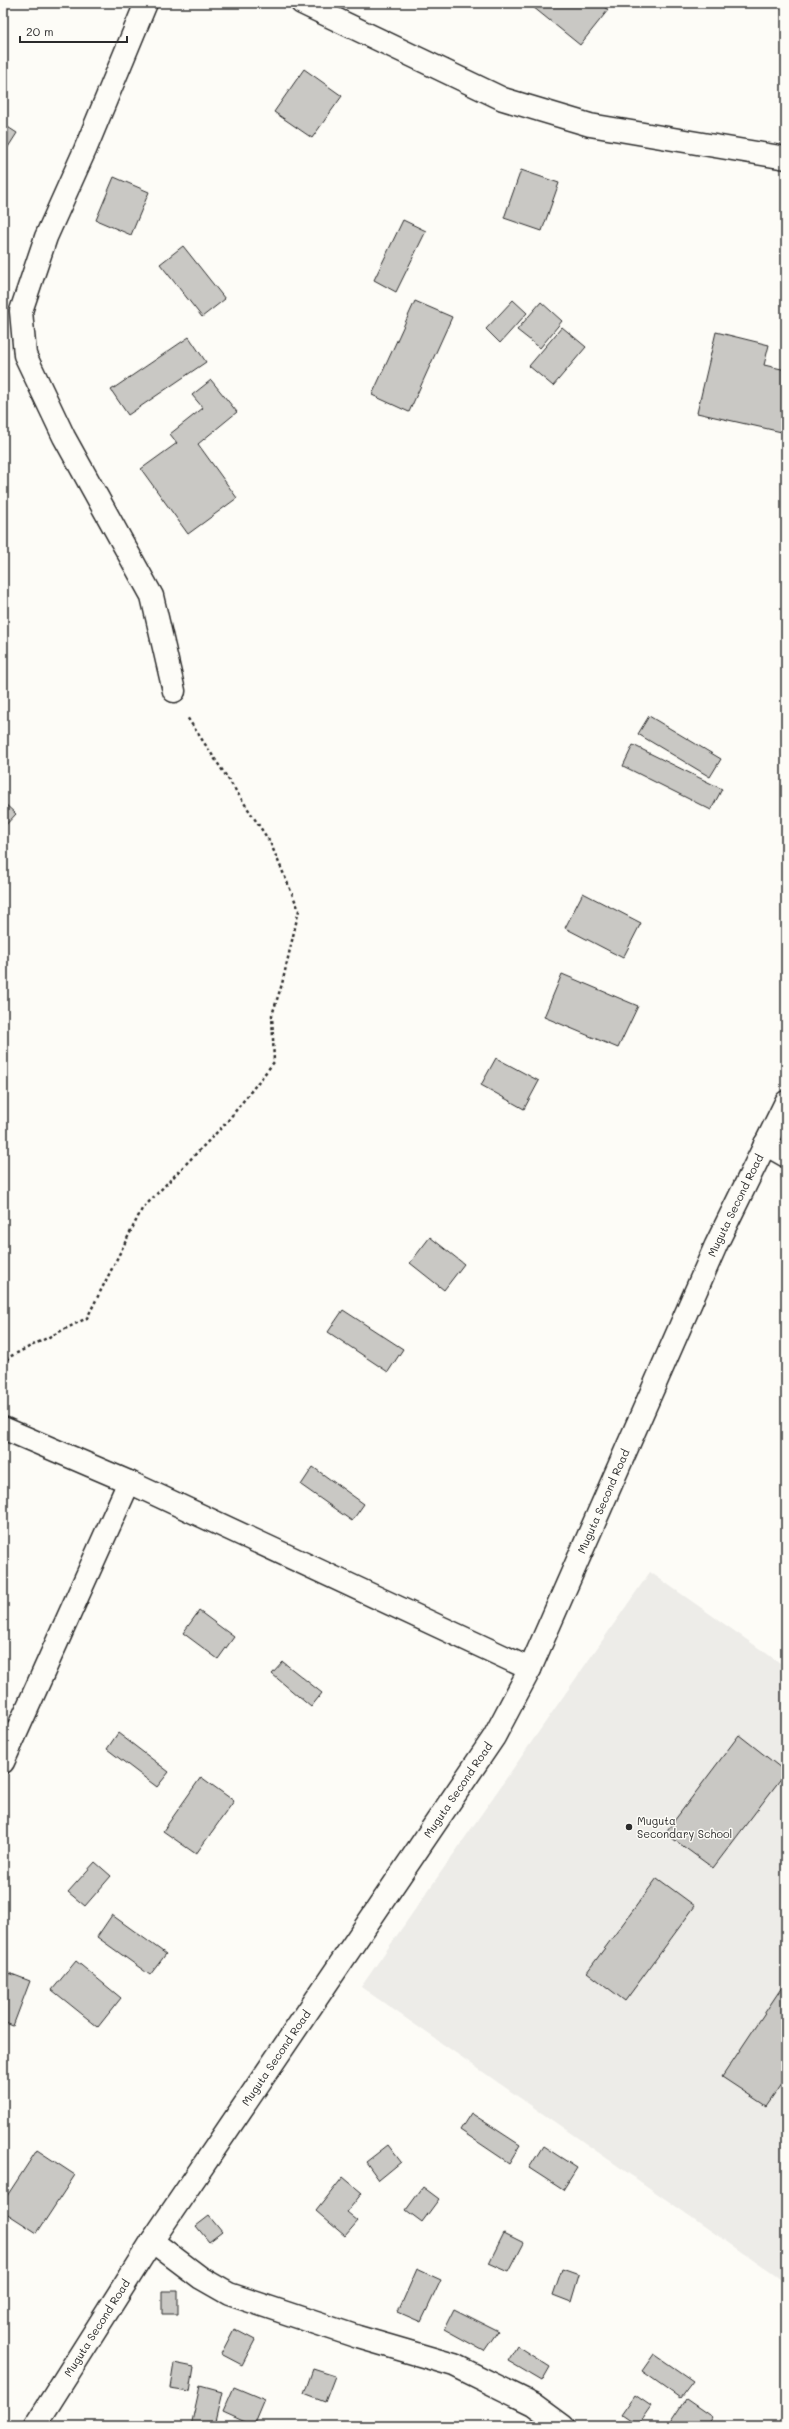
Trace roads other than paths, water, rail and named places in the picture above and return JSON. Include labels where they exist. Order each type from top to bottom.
[{"type":"street","points":[[146,3],[85,150],[46,237],[21,311],[25,355],[64,437],[152,596],[174,691]]},
{"type":"street","points":[[302,3],[503,99],[590,124],[786,158]]},
{"type":"street","name":"Muguta Second Road","points":[[35,2426],[152,2241],[494,1737],[530,1669],[716,1245],[786,1102]]},
{"type":"street","points":[[765,1144],[786,1156]]},
{"type":"street","points":[[3,1428],[129,1482],[530,1669]]},
{"type":"street","points":[[3,1762],[129,1482]]},
{"type":"street","points":[[152,2241],[201,2278],[229,2294],[358,2337],[454,2365],[533,2404],[563,2426]]},
{"type":"place","name":"Muguta Secondary School","points":[[629,1827]]}]
